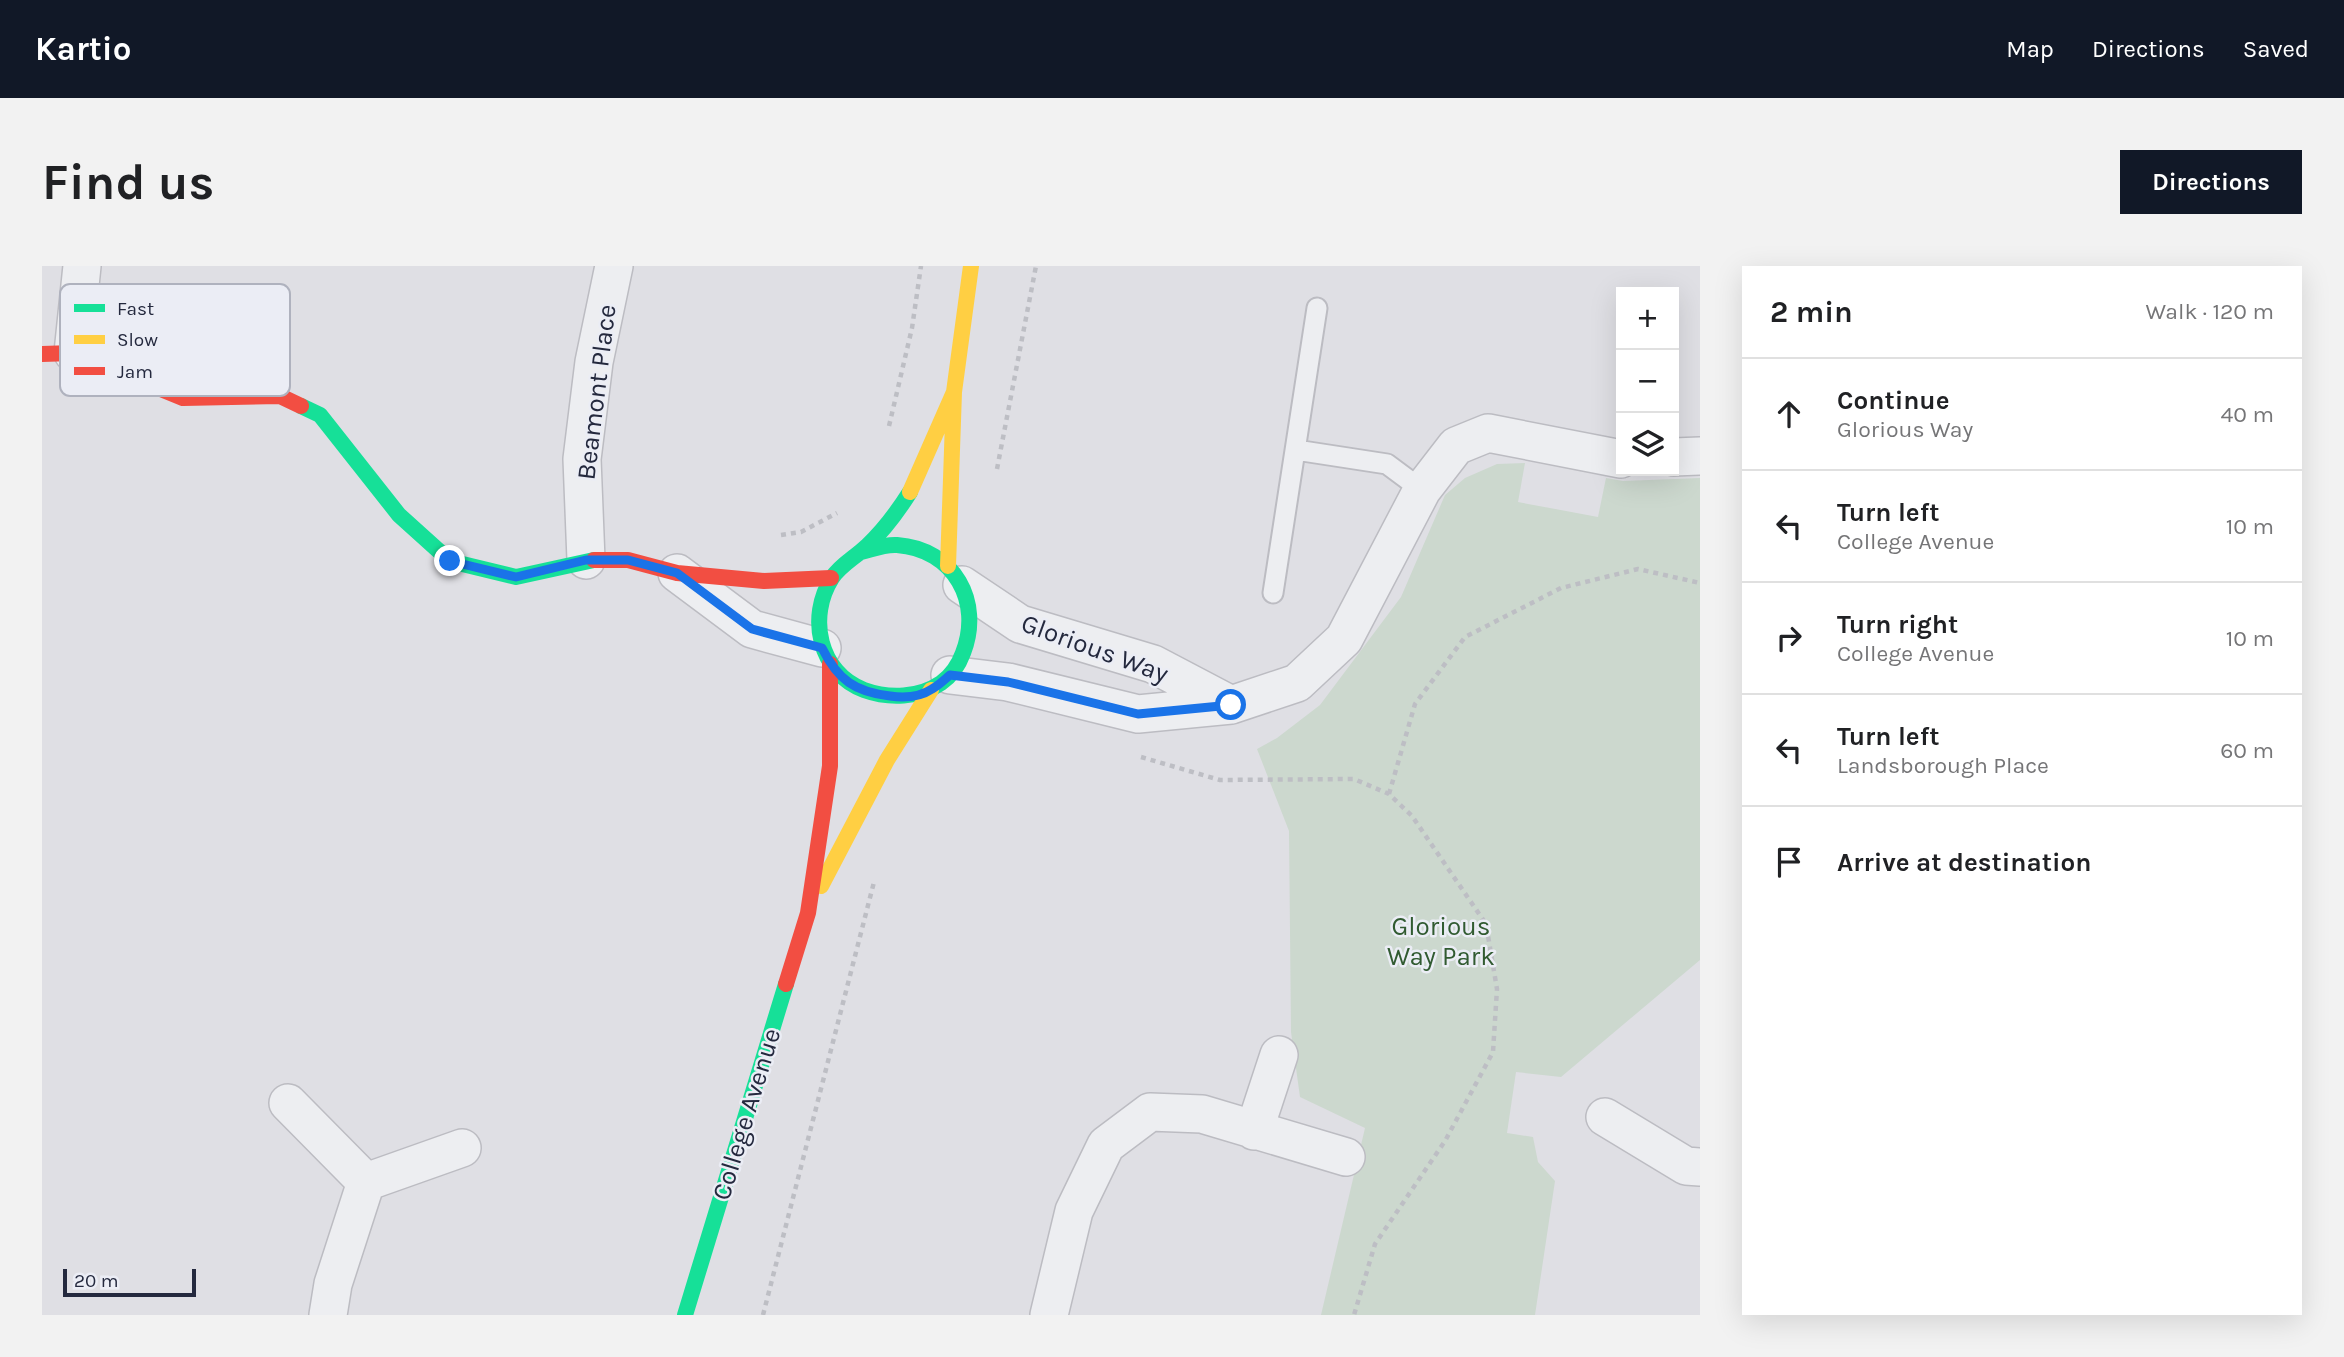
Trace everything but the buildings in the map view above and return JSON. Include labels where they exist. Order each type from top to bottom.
[{"type":"street","points":[[77,284],[82,266]]},
{"type":"street","name":"Beamont Place","points":[[586,560],[582,459],[594,362],[614,266]]},
{"type":"street","name":"College Avenue","points":[[955,575],[954,392],[971,266]]},
{"type":"street","name":"College Avenue","points":[[685,1315],[808,913],[830,766],[826,656],[818,612],[831,578],[882,532],[908,496],[954,392]]},
{"type":"street","points":[[177,396],[280,396],[320,415],[399,515],[450,561],[516,577],[586,560],[628,560],[677,573],[764,581],[831,578]]},
{"type":"street","name":"Glorious Way","points":[[940,683],[1008,682],[1138,714],[1231,705],[1297,682],[1344,639],[1422,490],[1456,446],[1488,433],[1616,458]]},
{"type":"street","points":[[1679,457],[1700,456]]},
{"type":"street","name":"College Avenue","points":[[808,913],[887,760],[940,683],[962,659],[971,634],[971,610],[955,575],[934,555],[908,546],[887,545],[861,552]]},
{"type":"street","points":[[677,573],[752,629],[826,656],[845,680],[868,694],[905,698],[940,683]]},
{"type":"street","name":"Glorious Way","points":[[955,575],[1020,624],[1153,664],[1231,705]]},
{"type":"street","points":[[1254,1131],[1279,1055]]},
{"type":"street","points":[[288,1103],[366,1182]]},
{"type":"street","points":[[1049,1315],[1074,1211],[1106,1146],[1150,1112],[1202,1114],[1346,1157]]},
{"type":"street","points":[[1605,1117],[1686,1166],[1700,1167]]},
{"type":"street","points":[[366,1182],[462,1149]]},
{"type":"street","points":[[328,1315],[333,1284],[366,1182]]},
{"type":"lane","points":[[1273,593],[1317,308]]},
{"type":"lane","points":[[1296,450],[1387,464],[1422,490]]},
{"type":"path","points":[[888,428],[912,328],[921,266]]},
{"type":"path","points":[[995,480],[1036,266]]},
{"type":"path","points":[[764,581],[773,535],[801,532],[841,511]]},
{"type":"path","points":[[1389,794],[1415,704],[1465,638],[1561,588],[1638,569],[1700,583]]},
{"type":"path","points":[[1140,757],[1220,780],[1354,779],[1389,794],[1412,816],[1486,924],[1497,989],[1493,1052],[1445,1141],[1376,1244],[1354,1315]]},
{"type":"path","points":[[763,1315],[877,871]]},
{"type":"green space","name":"Glorious Way Park","points":[[1525,463],[1518,502],[1598,517],[1606,478],[1623,481],[1700,478],[1700,960],[1561,1077],[1516,1072],[1507,1133],[1533,1137],[1538,1162],[1555,1181],[1535,1315],[1321,1315],[1365,1128],[1300,1097],[1291,1032],[1289,831],[1257,749],[1277,738],[1320,705],[1401,597],[1445,495],[1465,478],[1497,464]]},
{"type":"traffic: fast","points":[[301,406],[320,415],[399,515],[450,561],[516,577],[594,560]]},
{"type":"traffic: fast","points":[[861,552],[892,545],[917,549],[934,556],[948,567],[959,581],[966,597],[968,634],[957,665],[945,680],[932,688],[914,694],[894,696],[864,690],[849,682],[836,671],[828,657],[819,626],[824,593],[832,578],[879,533],[910,492]]},
{"type":"traffic: fast","points":[[685,1315],[786,984]]},
{"type":"traffic: slow","points":[[948,566],[954,392],[971,266]]},
{"type":"traffic: slow","points":[[910,492],[954,392]]},
{"type":"traffic: slow","points":[[821,886],[887,760],[931,690]]},
{"type":"traffic: jam","points":[[42,354],[60,353]]},
{"type":"traffic: jam","points":[[178,396],[280,396]]},
{"type":"traffic: jam","points":[[280,396],[301,406]]},
{"type":"traffic: jam","points":[[594,560],[628,560],[677,573],[764,581],[831,578]]},
{"type":"traffic: jam","points":[[786,984],[808,913],[830,766],[830,664]]},
{"type":"route","points":[[450,561],[516,577],[586,560],[628,560],[677,573],[752,629],[822,648],[830,664],[845,680],[868,694],[905,698],[931,690],[950,675],[1008,682],[1138,714],[1231,705]]}]
